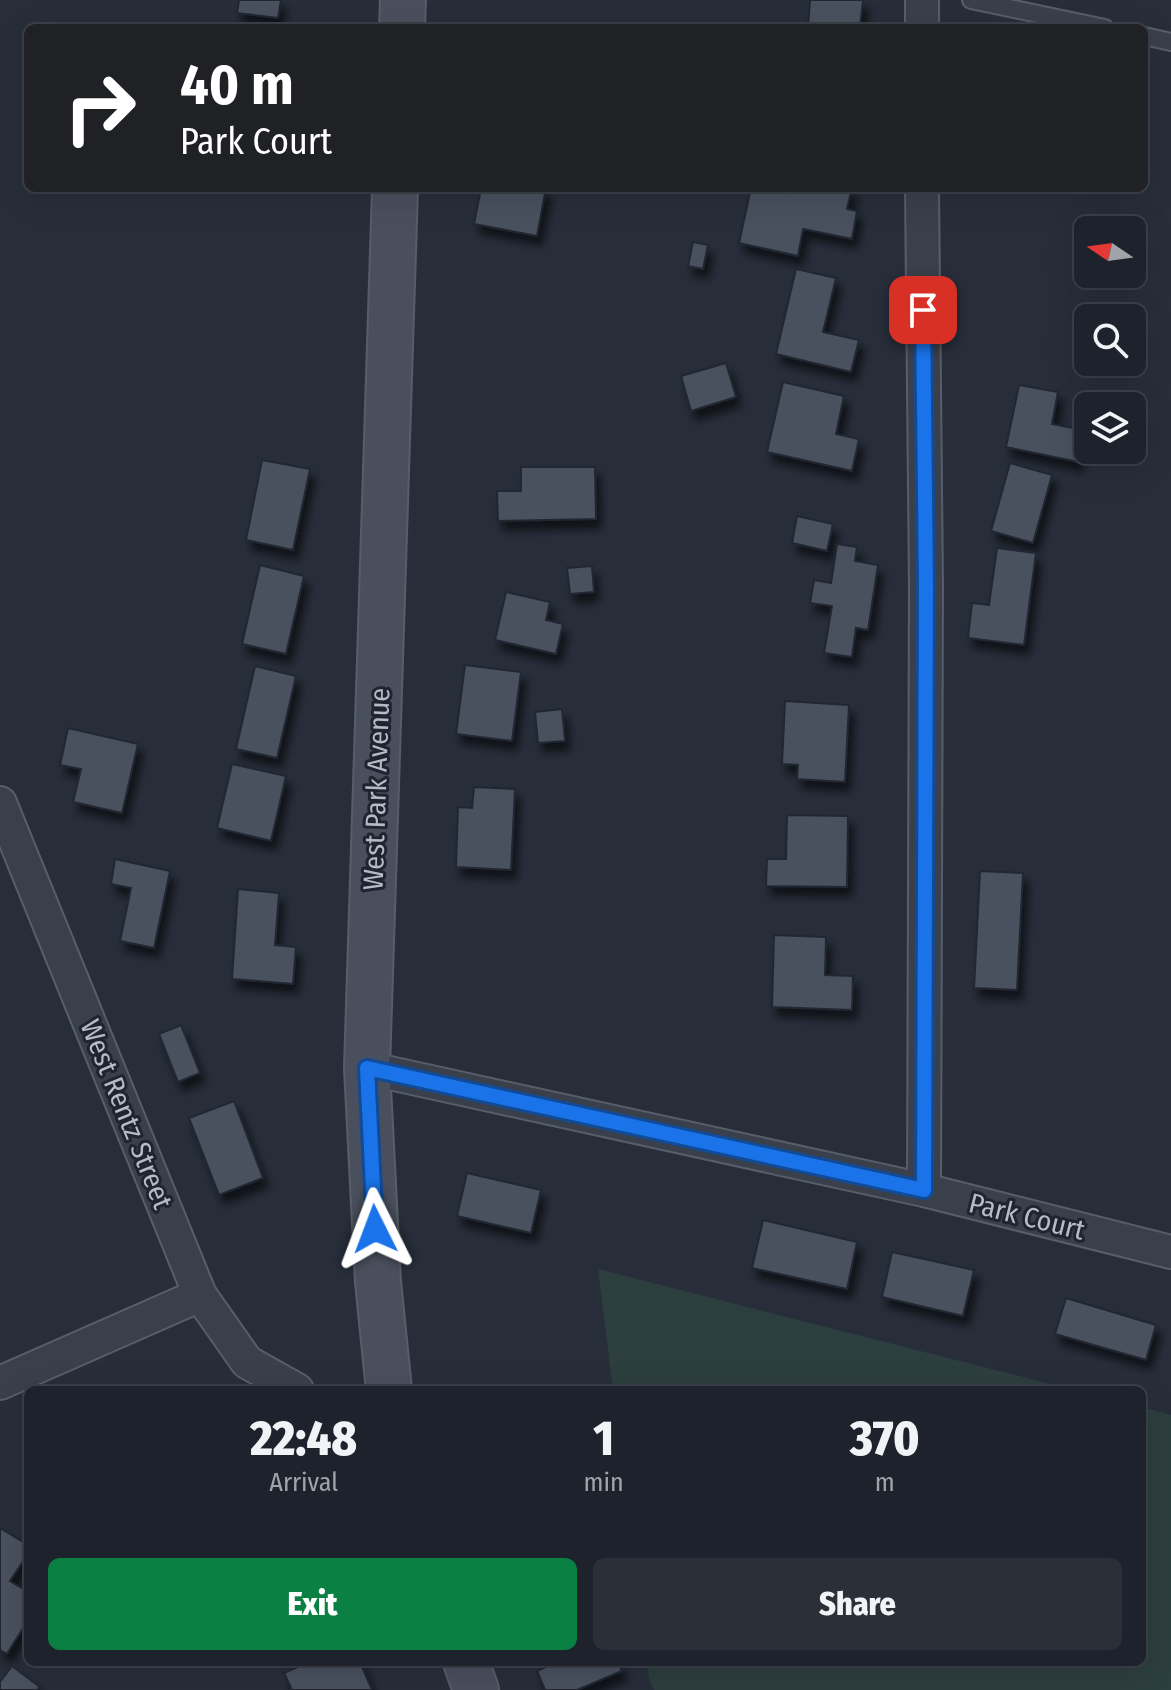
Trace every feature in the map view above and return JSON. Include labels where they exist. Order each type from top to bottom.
[{"type":"street","points":[[402,24],[403,0]]},
{"type":"street","points":[[922,0],[922,24]]},
{"type":"street","name":"West Park Avenue","points":[[389,1386],[378,1282],[367,1068],[395,192]]},
{"type":"street","points":[[922,192],[926,586],[924,1190]]},
{"type":"street","name":"West Rentz Street","points":[[0,803],[200,1295],[247,1362],[290,1386]]},
{"type":"street","name":"Park Court","points":[[367,1068],[924,1190],[1171,1252]]},
{"type":"street","points":[[0,1383],[200,1295]]},
{"type":"street","points":[[467,1666],[476,1690]]},
{"type":"lane","points":[[971,0],[1086,24]]},
{"type":"lane","points":[[1148,37],[1171,42]]},
{"type":"shaded area","points":[[598,1269],[1058,1386],[613,1386]]},
{"type":"shaded area","points":[[1146,1408],[1171,1415],[1171,1690],[654,1690],[647,1666],[1146,1666]]},
{"type":"building","points":[[239,0],[281,0],[278,18],[237,13]]},
{"type":"building","points":[[810,0],[863,0],[860,24],[808,24]]},
{"type":"building","points":[[480,192],[545,192],[537,236],[474,224]]},
{"type":"building","points":[[750,192],[851,192],[847,209],[857,211],[852,239],[803,229],[798,256],[739,243]]},
{"type":"building","points":[[693,242],[708,245],[703,269],[688,266]]},
{"type":"building","points":[[796,269],[836,278],[823,332],[859,340],[851,372],[776,354]]},
{"type":"building","points":[[726,363],[736,397],[691,411],[681,376]]},
{"type":"building","points":[[783,382],[844,396],[836,434],[859,439],[852,471],[767,452]]},
{"type":"building","points":[[1019,385],[1058,392],[1052,424],[1074,428],[1074,461],[1006,447]]},
{"type":"building","points":[[262,460],[310,469],[293,550],[246,540]]},
{"type":"building","points":[[1010,463],[1052,475],[1033,543],[991,531]]},
{"type":"building","points":[[521,467],[595,467],[596,519],[498,521],[497,491],[521,491]]},
{"type":"building","points":[[797,516],[833,524],[827,551],[792,543]]},
{"type":"building","points":[[837,544],[857,547],[855,561],[878,565],[868,630],[856,628],[852,657],[824,653],[832,606],[810,603],[814,580],[831,583]]},
{"type":"building","points":[[997,548],[1036,553],[1024,645],[968,638],[972,603],[989,605]]},
{"type":"building","points":[[260,565],[304,576],[286,654],[242,644]]},
{"type":"building","points":[[592,566],[594,592],[570,594],[567,568]]},
{"type":"building","points":[[506,592],[550,602],[546,620],[563,624],[556,654],[495,640]]},
{"type":"building","points":[[465,665],[521,672],[512,741],[456,734]]},
{"type":"building","points":[[255,666],[296,676],[277,758],[236,749]]},
{"type":"building","points":[[785,701],[849,705],[845,782],[797,779],[798,765],[782,764]]},
{"type":"building","points":[[562,709],[565,741],[538,743],[535,712]]},
{"type":"building","points":[[68,728],[138,744],[122,813],[73,802],[81,769],[60,765]]},
{"type":"building","points":[[232,764],[286,776],[271,841],[217,828]]},
{"type":"building","points":[[474,787],[515,789],[511,870],[456,867],[458,807],[472,808]]},
{"type":"building","points":[[787,815],[848,816],[847,887],[766,886],[767,859],[786,859]]},
{"type":"building","points":[[115,859],[170,871],[154,948],[120,941],[131,888],[111,884]]},
{"type":"building","points":[[980,871],[1023,873],[1017,990],[974,988]]},
{"type":"building","points":[[238,889],[279,893],[275,945],[296,947],[293,984],[232,979]]},
{"type":"building","points":[[774,935],[826,937],[825,975],[853,976],[852,1010],[772,1007]]},
{"type":"building","points":[[181,1025],[200,1073],[178,1082],[159,1034]]},
{"type":"building","points":[[234,1101],[263,1178],[219,1195],[189,1118]]},
{"type":"building","points":[[467,1173],[541,1190],[531,1233],[457,1216]]},
{"type":"building","points":[[763,1220],[857,1242],[847,1289],[752,1268]]},
{"type":"building","points":[[892,1252],[974,1270],[963,1316],[882,1297]]},
{"type":"building","points":[[1066,1298],[1156,1325],[1146,1360],[1055,1334]]},
{"type":"building","points":[[0,1528],[24,1543],[24,1560],[10,1581],[24,1590],[24,1626],[7,1654],[0,1650]]},
{"type":"building","points":[[12,1666],[40,1687],[37,1690],[0,1690],[0,1682]]},
{"type":"building","points":[[300,1666],[362,1666],[372,1690],[292,1690],[284,1673]]},
{"type":"building","points":[[548,1666],[620,1666],[622,1671],[577,1690],[545,1690],[537,1671]]},
{"type":"route","points":[[375,1229],[367,1068],[924,1190],[926,586],[923,310]]}]
